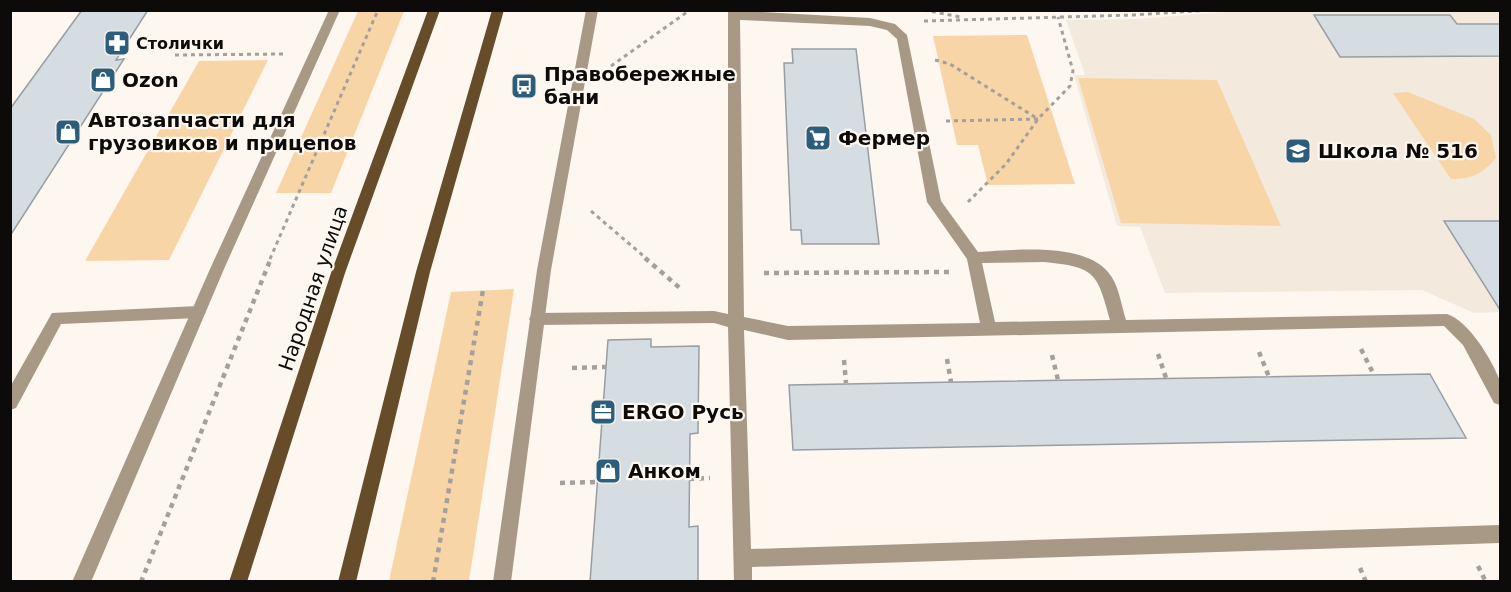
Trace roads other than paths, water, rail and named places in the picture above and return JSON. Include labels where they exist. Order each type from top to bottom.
[{"type":"main road","name":"Народная улица","points":[[238,582],[338,273],[434,10]]},
{"type":"main road","points":[[347,582],[423,272],[498,10]]},
{"type":"street","points":[[81,582],[198,312],[335,10]]},
{"type":"street","points":[[502,582],[544,270],[592,10]]},
{"type":"street","points":[[743,582],[736,322],[734,13],[870,22],[891,27],[903,38],[934,202],[975,265],[989,329]]},
{"type":"street","points":[[975,265],[1064,256],[1091,266],[1104,277],[1120,326]]},
{"type":"street","points":[[10,403],[57,318],[198,312]]},
{"type":"street","points":[[537,319],[714,317],[788,333],[1447,320],[1469,339],[1500,398]]},
{"type":"street","points":[[742,558],[1500,534]]},
{"type":"place","name":"Столички","points":[[117,43]]},
{"type":"place","name":"Ozon","points":[[103,80]]},
{"type":"place","name":"Правобережные бани","points":[[524,86]]},
{"type":"place","name":"Автозапчасти для грузовиков и прицепов","points":[[68,132]]},
{"type":"place","name":"Фермер","points":[[818,138]]},
{"type":"place","name":"Школа № 516","points":[[1298,151]]},
{"type":"place","name":"ERGO Русь","points":[[603,412]]},
{"type":"place","name":"Анком","points":[[608,471]]}]
